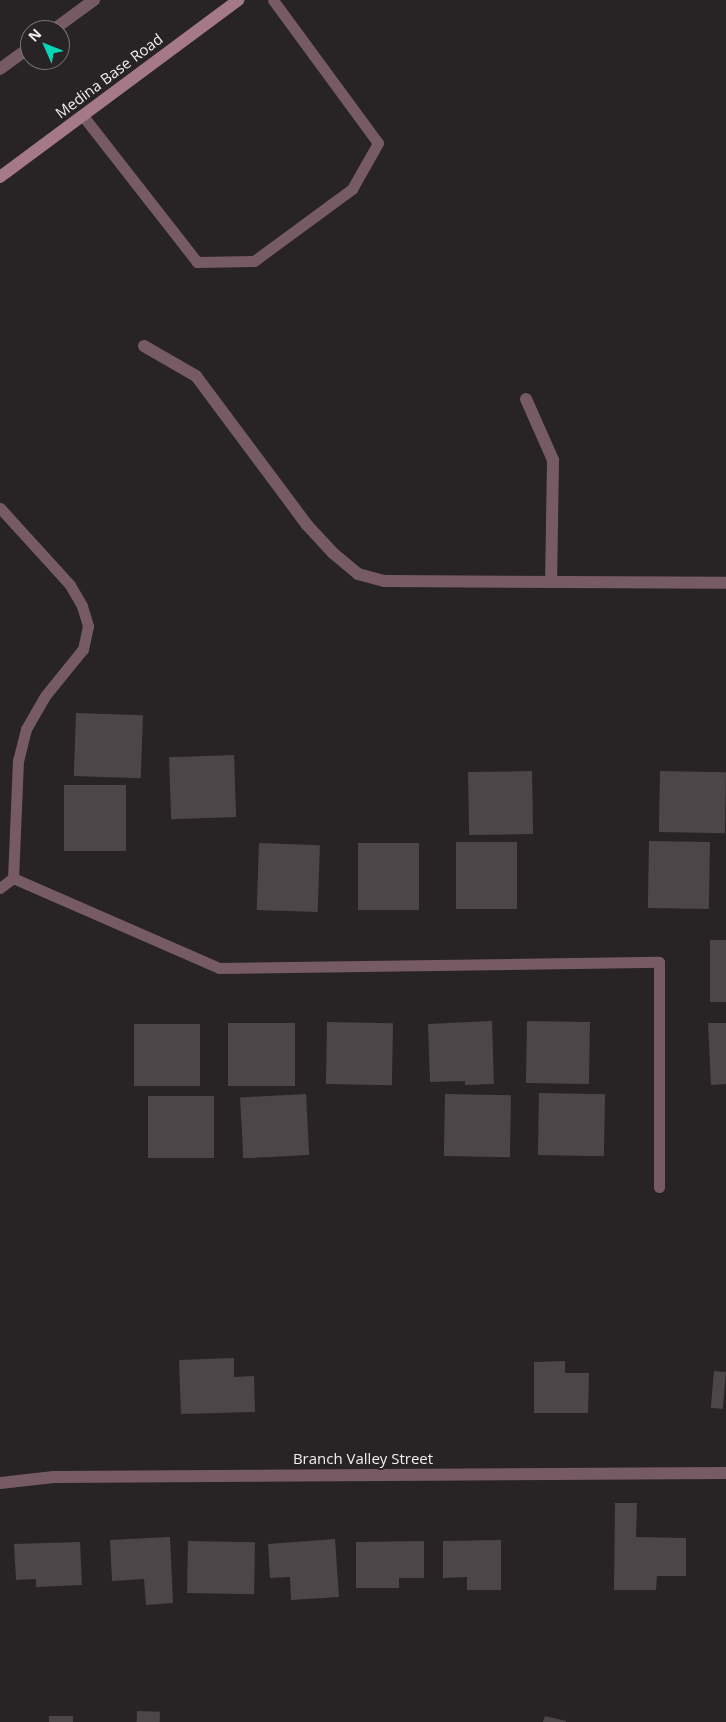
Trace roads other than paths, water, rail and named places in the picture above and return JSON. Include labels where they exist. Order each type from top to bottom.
[{"type":"street","points":[[67,20],[94,0]]},
{"type":"street","name":"Medina Base Road","points":[[0,177],[238,0]]},
{"type":"street","points":[[0,69],[20,54]]},
{"type":"street","points":[[144,346],[196,376],[307,525],[333,553],[358,574],[384,582],[726,583]]},
{"type":"street","points":[[526,399],[553,460],[551,582]]},
{"type":"street","name":"Branch Valley Street","points":[[0,1483],[54,1477],[726,1473]]},
{"type":"lane","points":[[83,116],[198,262],[254,261],[352,189],[378,143],[273,0]]},
{"type":"lane","points":[[0,508],[70,585],[82,606],[88,626],[83,649],[45,696],[26,729],[18,760],[12,878],[0,888]]},
{"type":"lane","points":[[12,878],[219,968],[659,962],[659,1188]]}]
